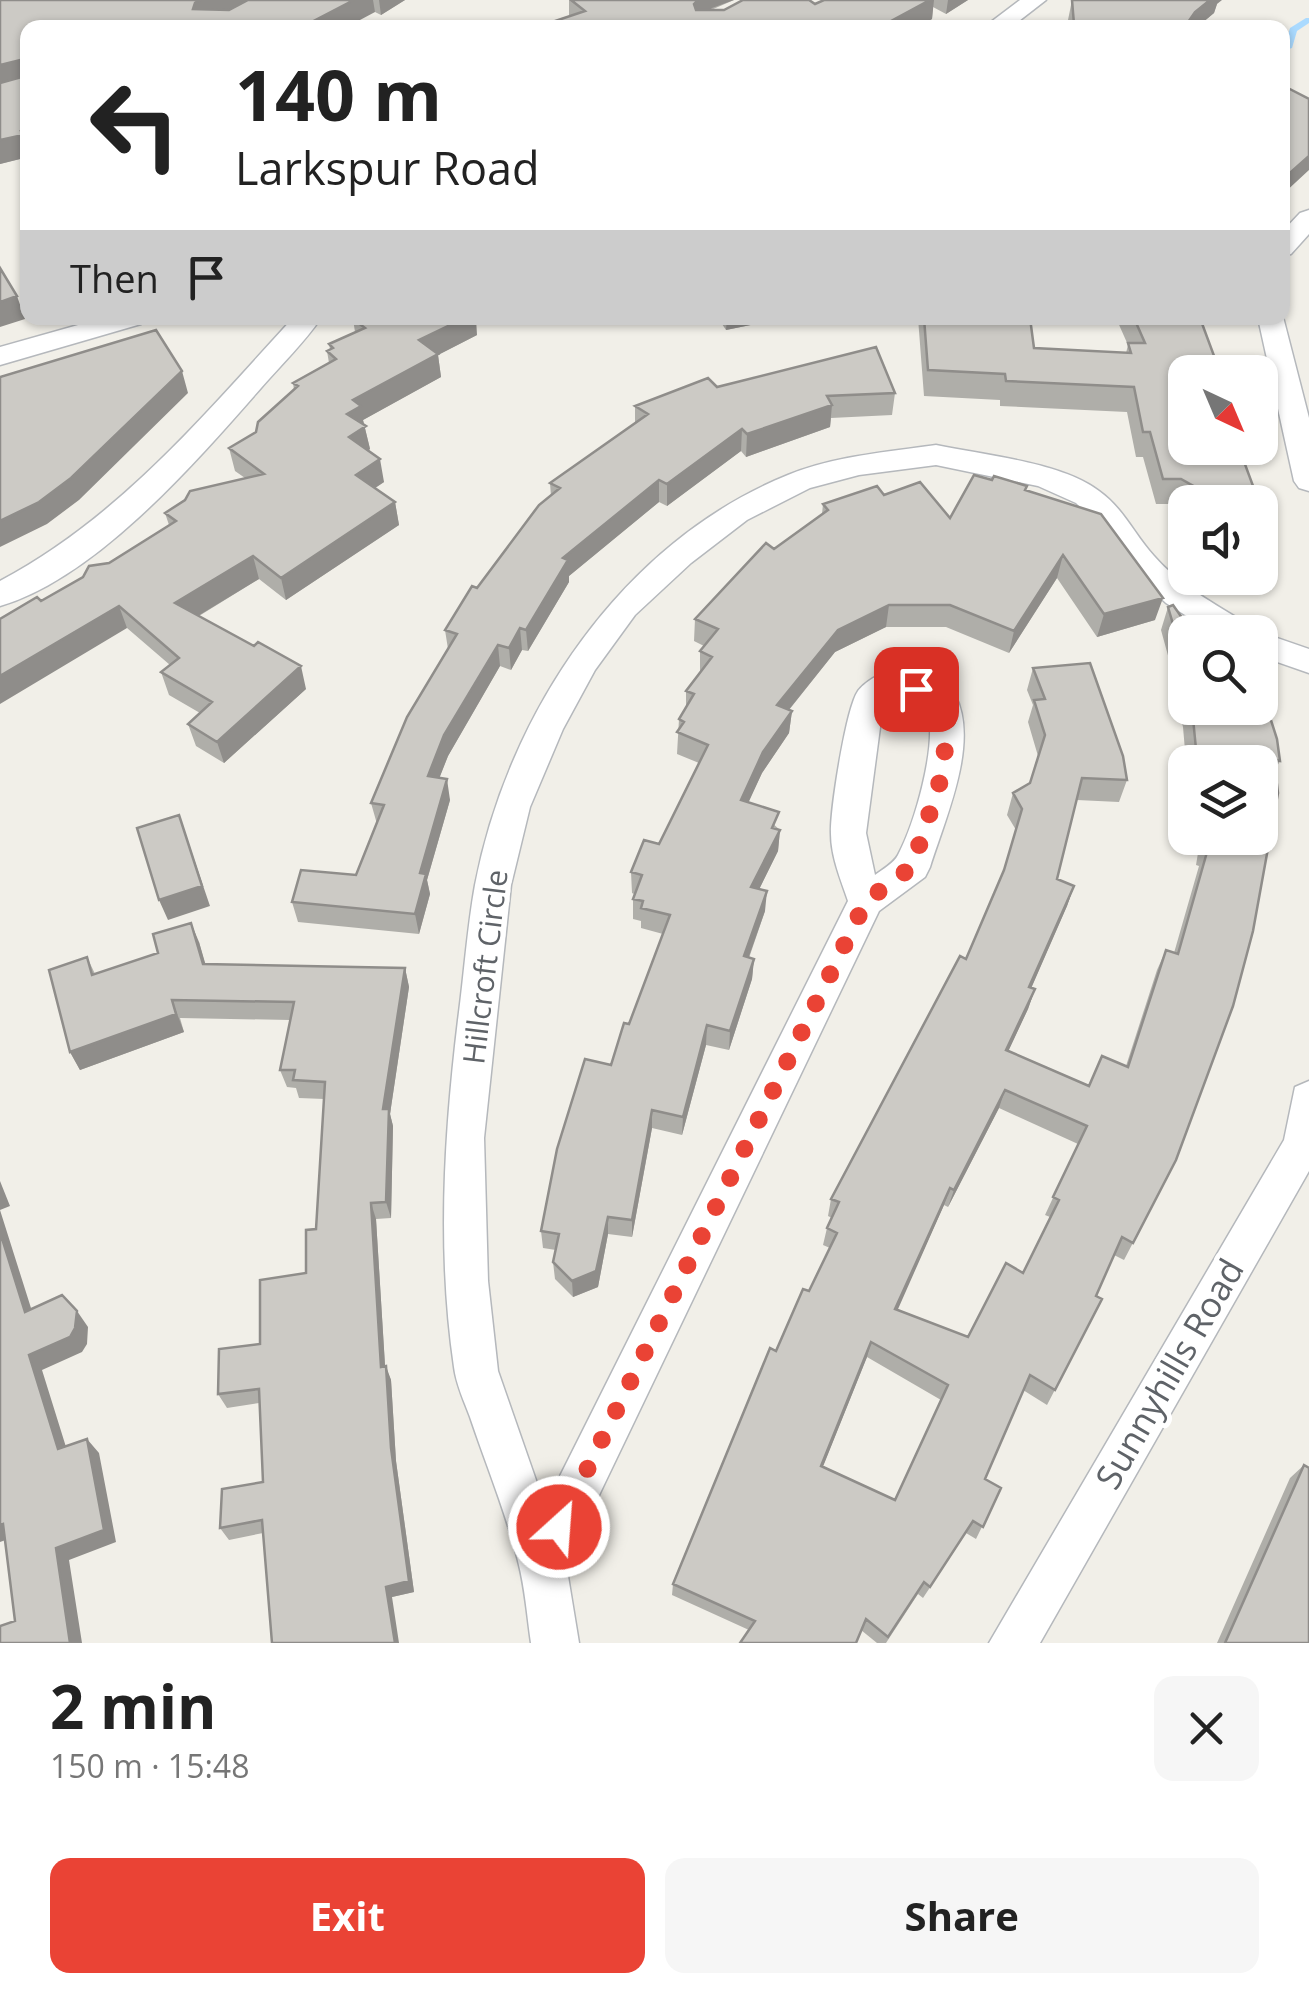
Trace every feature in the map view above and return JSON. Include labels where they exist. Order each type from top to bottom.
[{"type":"street","points":[[1006,20],[1035,0]]},
{"type":"street","points":[[1290,239],[1309,218]]},
{"type":"street","points":[[0,356],[107,325]]},
{"type":"street","points":[[0,594],[79,547],[140,501],[301,325]]},
{"type":"street","points":[[1274,325],[1309,481]]},
{"type":"street","name":"Hillcroft Circle","points":[[555,1643],[542,1562],[476,1371],[468,1281],[464,1138],[493,884],[513,806],[546,729],[583,662],[624,607],[680,556],[736,513],[784,489],[859,464],[936,456],[1045,478],[1087,496],[1120,527],[1142,563],[1177,596],[1208,615]]},
{"type":"street","points":[[1278,650],[1309,661]]},
{"type":"street","points":[[542,1562],[866,901],[912,867],[939,785],[949,726],[944,704],[916,689],[890,684],[871,698],[864,720],[848,833],[866,901]]},
{"type":"street","name":"Sunnyhills Road","points":[[1013,1643],[1306,1140],[1309,1099]]},
{"type":"building","points":[[0,0],[201,0],[193,9],[229,10],[248,0],[354,0],[315,20],[20,20],[20,60],[0,65]]},
{"type":"building","points":[[571,0],[698,0],[694,4],[696,10],[724,10],[743,0],[809,0],[815,4],[824,0],[930,0],[893,20],[558,20],[585,11]]},
{"type":"building","points":[[1072,0],[1210,0],[1190,20],[1074,20]]},
{"type":"building","points":[[20,77],[20,136],[0,140],[0,83]]},
{"type":"building","points":[[1290,89],[1309,99],[1309,156],[1290,173]]},
{"type":"building","points":[[0,268],[17,296],[0,302]]},
{"type":"building","points":[[361,325],[450,325],[419,340],[438,354],[353,400],[361,406],[347,414],[366,426],[349,437],[380,459],[356,475],[395,502],[281,578],[253,556],[175,603],[254,646],[258,642],[301,666],[217,742],[188,724],[212,702],[161,672],[179,658],[119,606],[0,676],[0,619],[37,597],[41,601],[83,577],[89,566],[109,563],[176,521],[165,513],[185,500],[190,491],[264,474],[229,448],[256,432],[258,422],[298,386],[293,383],[336,359],[327,351],[333,348],[329,344],[365,328]]},
{"type":"building","points":[[925,325],[1031,325],[1034,348],[1131,353],[1128,343],[1145,343],[1137,325],[1203,325],[1214,355],[1168,355],[1168,465],[1245,465],[1253,485],[1192,485],[1181,479],[1163,479],[1150,432],[1143,432],[1134,387],[1006,381],[1005,374],[928,370]]},
{"type":"building","points":[[156,330],[182,371],[71,478],[39,502],[0,521],[0,377]]},
{"type":"building","points":[[876,347],[895,393],[827,396],[832,405],[747,434],[742,429],[667,484],[659,480],[563,558],[568,560],[526,630],[520,628],[509,648],[498,645],[444,735],[428,776],[447,779],[420,873],[426,874],[415,914],[292,902],[301,870],[356,875],[384,805],[371,803],[407,717],[457,634],[445,630],[472,586],[477,588],[539,505],[560,488],[550,483],[648,414],[635,406],[708,378],[717,387]]},
{"type":"building","points":[[974,475],[992,480],[994,476],[1027,486],[1025,490],[1101,514],[1163,598],[1104,614],[1063,555],[1014,631],[950,605],[889,605],[838,630],[777,705],[792,711],[763,752],[741,800],[779,812],[772,828],[780,830],[751,887],[767,891],[744,956],[754,959],[730,1031],[707,1025],[683,1117],[652,1110],[632,1220],[608,1217],[596,1271],[572,1281],[553,1262],[559,1234],[541,1231],[557,1149],[585,1059],[611,1065],[624,1023],[629,1024],[670,915],[641,908],[643,901],[633,899],[642,875],[631,872],[644,840],[659,844],[708,745],[677,732],[684,722],[679,719],[694,694],[686,691],[712,657],[700,651],[718,629],[695,619],[766,543],[774,549],[828,510],[823,504],[877,486],[884,495],[920,482],[950,518]]},
{"type":"building","points":[[1173,605],[1180,615],[1170,615],[1168,607]]},
{"type":"building","points":[[1090,663],[1123,756],[1127,780],[1082,778],[1057,879],[1074,886],[1029,987],[1035,989],[1006,1050],[1089,1086],[1102,1056],[1128,1067],[1166,950],[1178,954],[1206,855],[1267,855],[1253,931],[1233,1006],[1176,1160],[1133,1243],[1122,1237],[1096,1296],[1102,1299],[1055,1390],[1030,1375],[985,1479],[1001,1488],[983,1527],[973,1521],[930,1587],[924,1582],[888,1637],[866,1619],[856,1643],[740,1643],[755,1621],[673,1584],[770,1348],[776,1351],[803,1289],[809,1291],[837,1233],[827,1228],[839,1202],[831,1199],[960,956],[966,959],[1004,870],[1022,809],[1013,793],[1030,783],[1045,735],[1034,700],[1045,699],[1033,668]],"holes":[[[1005,1090],[1087,1126],[1053,1197],[1059,1200],[1023,1273],[1006,1263],[968,1337],[895,1309],[950,1188],[954,1190]],[[871,1342],[948,1385],[895,1500],[821,1466]]]},
{"type":"building","points":[[1194,725],[1273,725],[1278,745],[1196,745]]},
{"type":"building","points":[[179,815],[202,886],[159,900],[137,828]]},
{"type":"building","points":[[191,923],[203,964],[405,968],[383,1109],[389,1109],[386,1202],[371,1203],[381,1367],[386,1366],[391,1448],[409,1581],[386,1587],[395,1643],[272,1643],[262,1520],[220,1528],[222,1489],[263,1482],[259,1389],[218,1394],[219,1349],[260,1344],[260,1280],[306,1273],[306,1230],[316,1229],[325,1082],[293,1080],[295,1070],[280,1070],[294,1002],[172,1000],[176,1014],[70,1052],[49,970],[87,957],[92,975],[158,953],[153,934]]},
{"type":"building","points":[[0,1232],[25,1312],[62,1295],[77,1311],[70,1337],[29,1355],[58,1449],[87,1439],[104,1530],[56,1548],[70,1643],[0,1643],[0,1626],[15,1621],[3,1524],[0,1525]]},
{"type":"building","points":[[1304,1465],[1309,1468],[1309,1643],[1225,1643]]},
{"type":"waterway","points":[[1290,42],[1293,30],[1309,20]]},
{"type":"route","points":[[559,1527],[866,901],[912,867],[939,785],[949,726],[944,704],[916,689]]}]
